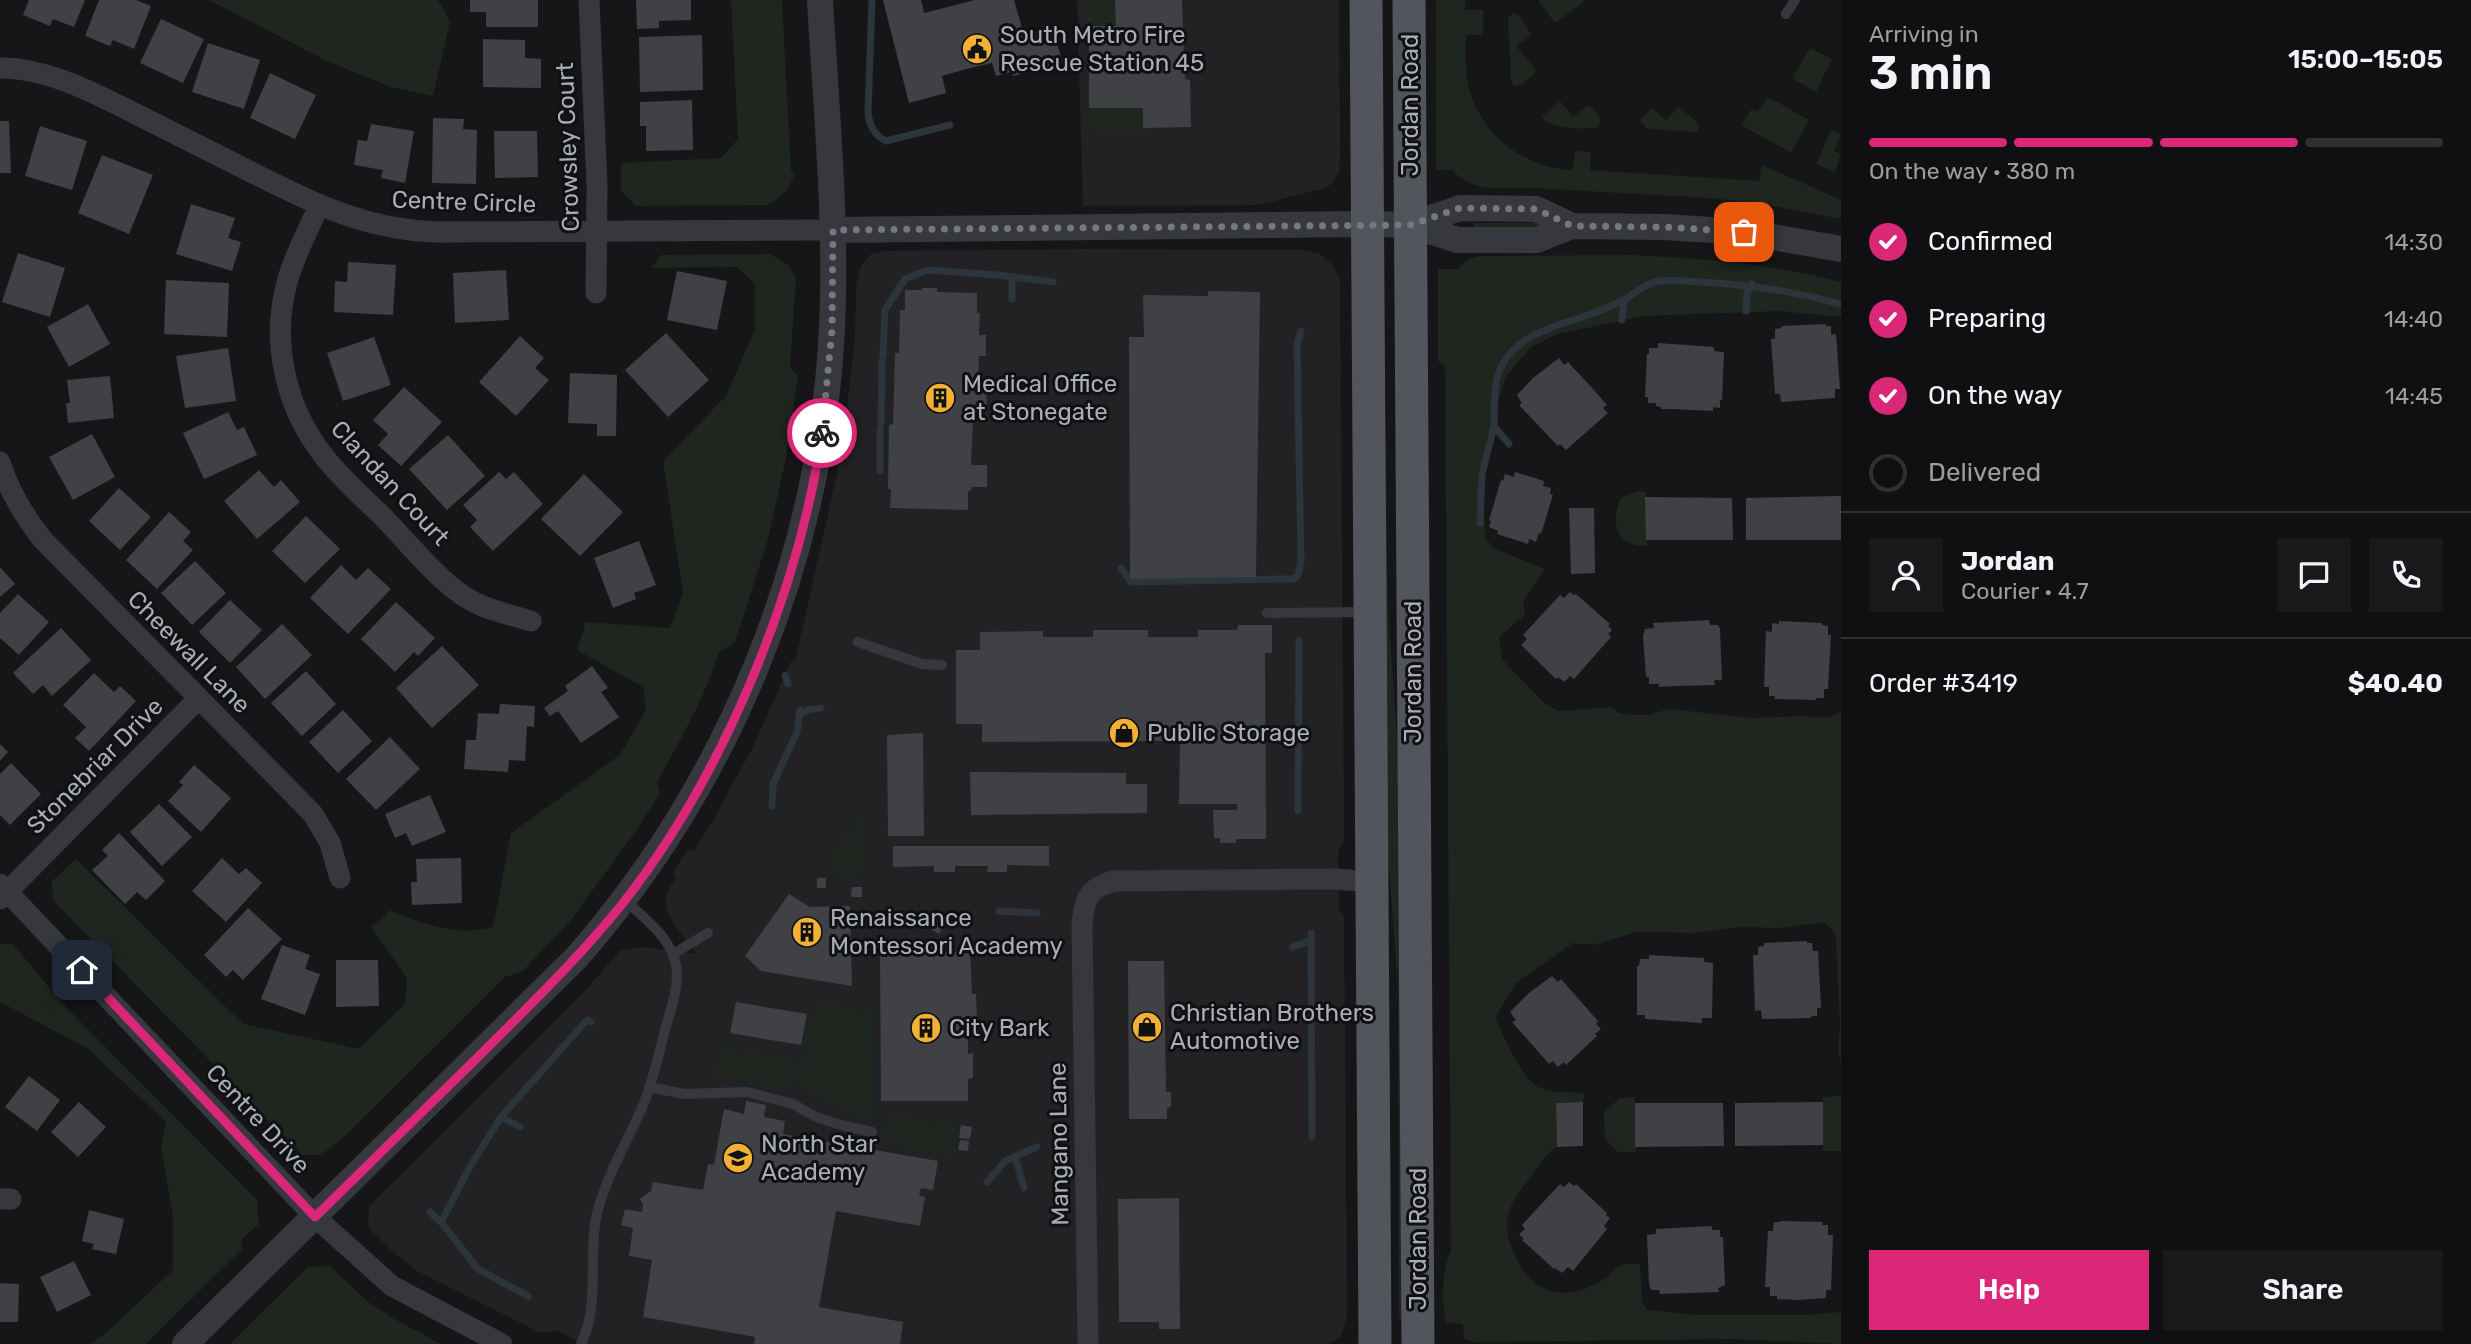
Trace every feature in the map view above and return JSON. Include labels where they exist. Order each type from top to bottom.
[{"type":"main road","name":"Jordan Road","points":[[1366,0],[1375,1344]]},
{"type":"main road","name":"Jordan Road","points":[[1409,0],[1418,1344]]},
{"type":"street","name":"Crowsley Court","points":[[589,0],[598,231],[596,293]]},
{"type":"street","points":[[185,1344],[561,975],[625,900],[668,837],[713,760],[747,689],[776,615],[800,535],[820,441],[832,330],[833,230],[820,0]]},
{"type":"street","name":"Centre Circle","points":[[0,68],[29,71],[93,92],[319,206],[367,223],[417,232],[833,230]]},
{"type":"street","name":"Clandan Court","points":[[319,206],[288,279],[282,315],[285,379],[300,420],[325,458],[462,595],[494,611],[531,621]]},
{"type":"street","points":[[833,230],[1410,225],[1460,208],[1536,209],[1572,226],[1664,227],[1744,232],[1841,249]]},
{"type":"street","name":"Cheewall Lane","points":[[0,462],[11,493],[43,540],[313,814],[330,844],[340,878]]},
{"type":"street","name":"Stonebriar Drive","points":[[2,892],[198,699]]},
{"type":"street","name":"Mangano Lane","points":[[1088,1344],[1082,935],[1086,899],[1092,890],[1101,884],[1114,881],[1335,879],[1371,882]]},
{"type":"street","name":"Centre Drive","points":[[2,892],[315,1217],[392,1286],[502,1344]]},
{"type":"lane","points":[[1786,14],[1795,0]]},
{"type":"lane","points":[[1267,613],[1369,612]]},
{"type":"lane","points":[[858,642],[922,664],[942,665]]},
{"type":"lane","points":[[581,1344],[592,1303],[593,1240],[597,1212],[625,1142],[642,1109],[678,972],[664,937],[625,900]]},
{"type":"lane","points":[[673,954],[708,933]]},
{"type":"lane","points":[[649,1087],[684,1094],[747,1092],[793,1104],[816,1117],[872,1132]]},
{"type":"shaded area","points":[[209,0],[438,0],[450,21],[433,96],[391,87],[327,61]]},
{"type":"shaded area","points":[[731,0],[782,0],[791,171],[794,175],[790,185],[776,200],[767,205],[636,206],[621,191],[621,163],[721,158],[738,139]]},
{"type":"shaded area","points":[[1077,0],[1339,0],[1340,152],[1339,172],[1332,184],[1259,205],[1083,206]]},
{"type":"shaded area","points":[[1084,0],[1115,0],[1116,26],[1084,26]]},
{"type":"shaded area","points":[[1436,0],[1465,0],[1465,10],[1483,10],[1483,35],[1466,35],[1468,84],[1482,118],[1493,133],[1521,155],[1537,163],[1573,170],[1575,151],[1591,152],[1590,170],[1759,181],[1762,165],[1841,200],[1841,219],[1757,203],[1709,198],[1487,188],[1474,185],[1459,177],[1453,170],[1436,170]]},
{"type":"shaded area","points":[[1538,0],[1583,0],[1584,2],[1555,23]]},
{"type":"shaded area","points":[[1514,12],[1532,35],[1516,46],[1537,71],[1522,84],[1514,86],[1511,81],[1508,18]]},
{"type":"shaded area","points":[[1810,48],[1832,59],[1816,92],[1792,78]]},
{"type":"shaded area","points":[[1768,97],[1809,120],[1791,153],[1743,126],[1742,123],[1752,109],[1758,112]]},
{"type":"shaded area","points":[[1560,101],[1573,117],[1588,105],[1600,117],[1600,123],[1596,128],[1567,128],[1541,117]]},
{"type":"shaded area","points":[[1679,107],[1699,124],[1697,132],[1647,129],[1640,120],[1652,108],[1666,120]]},
{"type":"shaded area","points":[[1089,108],[1143,108],[1143,128],[1147,128],[1147,136],[1095,131],[1089,120]]},
{"type":"shaded area","points":[[1831,130],[1841,134],[1834,151],[1841,154],[1835,172],[1816,164]]},
{"type":"shaded area","points":[[1474,223],[1534,223],[1538,224],[1538,228],[1474,232]]},
{"type":"shaded area","points":[[1304,250],[1320,254],[1334,266],[1340,280],[1344,840],[1338,851],[1339,909],[1344,917],[1347,1316],[1341,1336],[1330,1344],[582,1344],[558,1331],[539,1332],[417,1271],[368,1227],[369,1206],[582,994],[620,951],[642,947],[696,954],[671,919],[666,908],[666,898],[676,879],[673,871],[687,851],[695,850],[713,820],[755,743],[790,663],[796,658],[842,451],[855,337],[856,285],[861,266],[871,254],[883,251]]},
{"type":"shaded area","points":[[770,254],[787,264],[796,277],[790,367],[798,376],[786,458],[768,539],[735,642],[719,652],[699,702],[657,782],[660,793],[636,831],[570,921],[523,971],[505,977],[340,1141],[320,1155],[302,1155],[53,900],[52,881],[76,859],[243,1024],[359,1049],[405,1004],[407,978],[371,927],[389,910],[440,928],[466,931],[493,927],[511,833],[620,755],[646,710],[643,687],[577,650],[586,622],[670,628],[683,593],[663,461],[726,396],[755,329],[755,284],[737,267],[651,268],[661,255]]},
{"type":"shaded area","points":[[1629,255],[1736,263],[1841,282],[1841,317],[1779,311],[1643,316],[1558,334],[1531,347],[1506,376],[1499,399],[1483,485],[1485,537],[1493,548],[1545,569],[1523,602],[1525,615],[1499,637],[1502,659],[1543,702],[1559,711],[1610,707],[1620,713],[1634,715],[1649,715],[1669,709],[1752,718],[1828,718],[1841,711],[1841,1065],[1838,1049],[1840,1027],[1836,938],[1833,930],[1824,922],[1779,928],[1741,927],[1695,933],[1636,932],[1594,945],[1573,943],[1516,983],[1495,1018],[1520,1067],[1533,1084],[1551,1091],[1585,1093],[1583,1102],[1556,1103],[1557,1147],[1543,1160],[1513,1202],[1507,1222],[1510,1243],[1526,1274],[1549,1291],[1566,1293],[1584,1289],[1600,1282],[1619,1266],[1640,1264],[1642,1302],[1647,1310],[1697,1315],[1805,1315],[1841,1312],[1841,1344],[1732,1339],[1474,1342],[1464,1339],[1463,1324],[1446,1322],[1443,1286],[1451,1250],[1445,366],[1438,361],[1438,269],[1458,269],[1468,259],[1479,256]]},
{"type":"shaded area","points":[[1383,282],[1388,609],[1401,792],[1404,1321],[1401,1322],[1398,987],[1383,790]]},
{"type":"shaded area","points":[[1637,491],[1646,492],[1647,546],[1622,538],[1616,524],[1621,498]]},
{"type":"shaded area","points":[[855,817],[865,821],[859,837],[862,870],[860,874],[836,874],[831,872],[831,858]]},
{"type":"shaded area","points":[[0,944],[13,944],[61,1002],[257,1200],[259,1224],[241,1240],[243,1248],[146,1344],[90,1344],[106,1333],[173,1270],[173,1216],[161,1146],[166,1122],[87,1048],[0,1002]]},
{"type":"shaded area","points":[[816,1001],[874,1011],[873,1117],[866,1118],[799,1089]]},
{"type":"shaded area","points":[[728,1047],[795,1059],[797,1063],[793,1089],[731,1078],[714,1079],[721,1049]]},
{"type":"shaded area","points":[[1841,1096],[1841,1151],[1823,1151],[1823,1097]]},
{"type":"shaded area","points":[[1635,1097],[1636,1152],[1618,1152],[1605,1139],[1604,1112],[1620,1098]]},
{"type":"shaded area","points":[[888,1114],[959,1125],[954,1156],[883,1143]]},
{"type":"shaded area","points":[[330,1266],[368,1302],[441,1344],[230,1344],[308,1267]]},
{"type":"building","points":[[29,0],[85,0],[74,27],[53,19],[50,26],[23,15]]},
{"type":"building","points":[[99,0],[136,0],[151,6],[134,49],[113,40],[110,46],[85,36]]},
{"type":"building","points":[[470,0],[538,0],[538,27],[486,27],[486,12],[470,12]]},
{"type":"building","points":[[636,0],[691,0],[691,20],[659,21],[659,28],[637,29]]},
{"type":"building","name":"South Metro Fire Rescue Station 45","points":[[883,0],[921,0],[924,13],[975,0],[1014,0],[1024,35],[1052,28],[1063,63],[1013,76],[1012,72],[996,76],[992,63],[966,69],[942,76],[946,93],[909,103]]},
{"type":"building","points":[[1115,0],[1182,0],[1185,79],[1190,80],[1191,127],[1143,128],[1143,108],[1089,108],[1089,26],[1116,26]]},
{"type":"building","points":[[161,19],[204,39],[183,83],[140,63]]},
{"type":"building","points":[[702,35],[703,90],[640,92],[639,37]]},
{"type":"building","points":[[483,39],[525,40],[525,58],[541,59],[541,88],[483,87]]},
{"type":"building","points":[[208,43],[260,60],[244,109],[192,92]]},
{"type":"building","points":[[270,73],[316,95],[295,139],[250,118]]},
{"type":"building","points":[[692,100],[693,150],[646,151],[646,126],[640,126],[640,102]]},
{"type":"building","points":[[433,118],[464,119],[463,129],[477,130],[476,184],[432,183]]},
{"type":"building","points":[[0,121],[9,121],[11,173],[0,173]]},
{"type":"building","points":[[371,124],[414,131],[405,183],[381,178],[383,170],[354,165],[358,140],[367,141]]},
{"type":"building","points":[[40,126],[87,141],[72,190],[25,176]]},
{"type":"building","points":[[494,131],[537,131],[538,177],[495,178]]},
{"type":"building","points":[[102,155],[153,175],[129,234],[78,213]]},
{"type":"building","points":[[191,204],[235,218],[228,238],[241,242],[232,271],[176,254]]},
{"type":"building","points":[[18,253],[65,268],[50,317],[2,302]]},
{"type":"building","points":[[348,262],[396,265],[393,315],[334,312],[335,281],[347,282]]},
{"type":"building","points":[[506,270],[509,320],[455,323],[453,273]]},
{"type":"building","points":[[677,271],[727,281],[717,330],[667,320]]},
{"type":"building","points":[[166,280],[229,283],[227,337],[164,334]]},
{"type":"building","name":"Medical Office at Stonegate","points":[[937,288],[937,292],[977,293],[979,335],[986,335],[986,356],[979,356],[978,386],[986,387],[987,410],[977,410],[977,419],[973,419],[971,465],[987,465],[987,487],[971,487],[971,491],[968,491],[968,510],[890,508],[889,425],[893,424],[895,353],[899,353],[900,310],[905,310],[905,290]]},
{"type":"building","points":[[1208,291],[1260,292],[1256,577],[1130,579],[1129,337],[1144,337],[1143,295],[1208,296]]},
{"type":"building","points":[[88,304],[110,344],[69,367],[47,327]]},
{"type":"building","points":[[1782,326],[1831,326],[1831,335],[1836,334],[1840,389],[1835,389],[1835,398],[1781,402],[1780,394],[1775,394],[1771,339],[1775,339],[1775,329]]},
{"type":"building","points":[[666,333],[709,380],[668,417],[625,370]]},
{"type":"building","points":[[520,336],[544,358],[535,368],[549,380],[516,416],[479,382]]},
{"type":"building","points":[[374,337],[391,385],[343,401],[327,353]]},
{"type":"building","points":[[1658,343],[1714,347],[1714,351],[1724,352],[1720,408],[1713,407],[1713,411],[1661,409],[1656,403],[1648,403],[1648,397],[1645,397],[1647,354],[1649,348],[1658,348]]},
{"type":"building","points":[[228,348],[236,401],[185,408],[176,356]]},
{"type":"building","points":[[1559,358],[1564,365],[1568,362],[1593,389],[1607,405],[1603,408],[1608,413],[1566,450],[1560,444],[1558,446],[1519,405],[1522,403],[1517,395],[1533,378]]},
{"type":"building","points":[[570,373],[617,375],[616,436],[597,436],[597,424],[568,423]]},
{"type":"building","points":[[110,376],[114,418],[68,423],[66,403],[70,403],[67,380]]},
{"type":"building","points":[[404,387],[442,422],[401,466],[378,445],[388,434],[373,420]]},
{"type":"building","points":[[228,412],[237,430],[244,427],[257,455],[204,479],[183,433]]},
{"type":"building","points":[[92,434],[115,477],[73,500],[49,457]]},
{"type":"building","points":[[448,435],[485,476],[447,510],[409,469]]},
{"type":"building","points":[[259,470],[274,487],[281,480],[300,502],[257,539],[224,501]]},
{"type":"building","points":[[499,472],[506,479],[514,472],[543,504],[493,551],[470,527],[477,520],[463,505]]},
{"type":"building","points":[[1515,472],[1544,481],[1543,486],[1551,488],[1550,494],[1553,495],[1541,534],[1539,533],[1536,542],[1529,539],[1528,544],[1497,534],[1498,531],[1489,527],[1501,480],[1503,481],[1505,474],[1514,477]]},
{"type":"building","points":[[584,474],[623,512],[580,556],[541,519]]},
{"type":"building","points":[[119,488],[151,517],[120,550],[89,521]]},
{"type":"building","points":[[1841,496],[1841,540],[1746,540],[1746,498]]},
{"type":"building","points":[[1645,497],[1732,498],[1733,540],[1646,540]]},
{"type":"building","points":[[1569,508],[1594,508],[1595,573],[1571,574]]},
{"type":"building","points":[[169,512],[191,532],[183,541],[193,550],[157,589],[126,560]]},
{"type":"building","points":[[306,516],[340,549],[305,583],[272,551]]},
{"type":"building","points":[[639,541],[656,585],[634,593],[636,599],[613,608],[594,558]]},
{"type":"building","points":[[195,561],[226,593],[192,625],[161,593]]},
{"type":"building","points":[[341,565],[356,580],[368,568],[391,589],[348,634],[310,598]]},
{"type":"building","points":[[0,567],[15,584],[0,597]]},
{"type":"building","points":[[1570,592],[1576,594],[1610,624],[1608,626],[1612,630],[1608,634],[1611,637],[1574,679],[1570,676],[1564,682],[1558,677],[1556,679],[1521,645],[1527,639],[1523,635],[1535,622],[1560,595],[1564,598]]},
{"type":"building","points":[[18,594],[49,622],[19,655],[0,638],[0,613]]},
{"type":"building","points":[[230,600],[262,630],[230,663],[199,632]]},
{"type":"building","points":[[396,602],[435,638],[418,656],[414,652],[395,672],[361,639]]},
{"type":"building","points":[[1709,620],[1710,625],[1718,625],[1720,629],[1722,680],[1714,680],[1715,685],[1659,687],[1659,684],[1649,684],[1649,677],[1646,677],[1643,636],[1645,629],[1654,628],[1653,623]]},
{"type":"building","points":[[1779,621],[1822,623],[1828,626],[1828,635],[1831,635],[1828,689],[1824,689],[1824,698],[1774,699],[1775,696],[1769,696],[1769,687],[1764,687],[1766,631],[1772,632],[1772,623],[1779,624]]},
{"type":"building","points":[[282,624],[312,655],[265,699],[236,667]]},
{"type":"building","name":"Public Storage","points":[[1238,625],[1272,625],[1272,653],[1265,653],[1266,839],[1236,839],[1236,843],[1220,843],[1220,838],[1214,838],[1213,810],[1237,810],[1237,804],[1179,804],[1180,741],[982,742],[982,724],[956,724],[956,650],[980,650],[980,632],[1043,631],[1043,637],[1093,637],[1093,630],[1148,630],[1148,637],[1198,637],[1198,630],[1237,630]]},
{"type":"building","points":[[61,628],[91,660],[52,696],[43,685],[33,694],[13,673]]},
{"type":"building","points":[[442,646],[479,685],[432,728],[396,688]]},
{"type":"building","points":[[592,666],[608,688],[601,692],[619,717],[581,743],[558,711],[550,716],[544,708],[568,691],[565,686]]},
{"type":"building","points":[[306,671],[336,704],[302,736],[271,703]]},
{"type":"building","points":[[94,673],[114,692],[120,686],[136,701],[89,751],[75,738],[86,727],[63,705]]},
{"type":"building","points":[[500,704],[535,706],[534,727],[527,726],[525,761],[509,760],[508,772],[464,769],[466,740],[476,740],[478,713],[499,714]]},
{"type":"building","points":[[343,710],[372,741],[338,773],[309,742]]},
{"type":"building","points":[[923,733],[924,836],[888,836],[887,735]]},
{"type":"building","points":[[390,737],[420,769],[376,810],[346,779]]},
{"type":"building","points":[[0,744],[8,752],[0,761]]},
{"type":"building","points":[[11,763],[41,794],[10,825],[0,815],[0,774]]},
{"type":"building","points":[[194,765],[231,798],[201,832],[168,801],[183,785],[179,782]]},
{"type":"building","points":[[970,772],[1126,773],[1126,784],[1147,784],[1147,813],[971,815]]},
{"type":"building","points":[[430,795],[446,832],[412,846],[406,833],[395,838],[385,814]]},
{"type":"building","points":[[159,804],[192,837],[162,866],[130,832]]},
{"type":"building","points":[[119,833],[165,881],[146,900],[137,892],[125,904],[92,870],[108,856],[102,850]]},
{"type":"building","points":[[893,846],[1049,846],[1049,866],[1007,865],[1007,872],[987,872],[988,866],[955,866],[955,872],[934,872],[934,866],[893,867]]},
{"type":"building","points":[[222,858],[239,874],[246,868],[262,883],[226,922],[192,891]]},
{"type":"building","points":[[461,858],[462,903],[412,905],[411,882],[417,882],[416,859]]},
{"type":"building","points":[[817,878],[826,878],[826,888],[817,888]]},
{"type":"building","points":[[852,887],[862,887],[862,897],[851,897]]},
{"type":"building","name":"Renaissance Montessori Academy","points":[[789,894],[810,907],[850,906],[852,986],[761,971],[745,956]]},
{"type":"building","points":[[248,908],[282,939],[243,980],[233,970],[226,977],[204,955]]},
{"type":"building","points":[[938,918],[946,922],[939,934],[931,929]]},
{"type":"building","name":"City Bark","points":[[911,943],[940,943],[940,952],[970,952],[972,994],[976,994],[977,1019],[972,1019],[972,1036],[968,1036],[968,1054],[973,1053],[973,1078],[968,1079],[968,1101],[881,1101],[880,952],[912,951]]},
{"type":"building","points":[[1764,943],[1812,943],[1813,951],[1818,951],[1821,1008],[1817,1008],[1817,1016],[1762,1019],[1761,1010],[1755,1011],[1753,955],[1758,955],[1758,947],[1764,946]]},
{"type":"building","points":[[282,945],[310,955],[305,969],[320,974],[305,1015],[261,999]]},
{"type":"building","points":[[1649,955],[1704,958],[1704,962],[1713,963],[1712,1018],[1702,1018],[1702,1023],[1645,1019],[1645,1015],[1637,1015],[1637,966],[1640,959],[1649,959]]},
{"type":"building","points":[[336,960],[378,960],[379,1006],[336,1007]]},
{"type":"building","name":"Christian Brothers Automotive","points":[[1128,961],[1164,961],[1166,1092],[1171,1092],[1171,1107],[1167,1108],[1167,1119],[1129,1119]]},
{"type":"building","points":[[1552,976],[1558,982],[1561,979],[1598,1021],[1596,1024],[1601,1029],[1566,1065],[1564,1062],[1558,1067],[1553,1061],[1549,1064],[1512,1022],[1516,1020],[1510,1012]]},
{"type":"building","points":[[736,1002],[807,1014],[801,1045],[730,1033]]},
{"type":"building","points":[[29,1076],[60,1100],[37,1131],[5,1107]]},
{"type":"building","points":[[746,1101],[766,1105],[764,1117],[785,1121],[783,1134],[938,1161],[933,1190],[921,1188],[919,1196],[925,1197],[920,1226],[836,1211],[819,1307],[903,1322],[900,1344],[754,1344],[755,1337],[643,1317],[652,1260],[629,1256],[633,1228],[621,1225],[625,1209],[642,1212],[640,1199],[651,1191],[653,1182],[703,1190],[708,1164],[714,1165],[724,1109],[744,1114]]},
{"type":"building","points":[[79,1102],[106,1127],[78,1157],[51,1132]]},
{"type":"building","points":[[1583,1102],[1583,1146],[1557,1147],[1556,1103]]},
{"type":"building","points":[[1823,1102],[1823,1145],[1735,1146],[1735,1103]]},
{"type":"building","points":[[1635,1103],[1723,1103],[1724,1146],[1635,1147]]},
{"type":"building","points":[[961,1125],[972,1127],[970,1139],[959,1138]]},
{"type":"building","points":[[960,1140],[969,1141],[968,1151],[958,1150]]},
{"type":"building","points":[[1569,1182],[1574,1186],[1576,1184],[1610,1218],[1604,1226],[1607,1229],[1573,1271],[1568,1267],[1562,1273],[1522,1240],[1524,1239],[1519,1234],[1525,1229],[1522,1225],[1560,1184],[1564,1187]]},
{"type":"building","points":[[1179,1198],[1180,1329],[1159,1329],[1159,1322],[1119,1322],[1118,1199]]},
{"type":"building","points":[[89,1210],[124,1219],[116,1254],[92,1249],[94,1244],[82,1241]]},
{"type":"building","points":[[1774,1222],[1822,1222],[1822,1225],[1828,1225],[1828,1235],[1833,1235],[1831,1290],[1826,1290],[1826,1298],[1798,1300],[1770,1296],[1770,1287],[1765,1287],[1768,1231],[1773,1231]]},
{"type":"building","points":[[1712,1226],[1712,1230],[1720,1230],[1720,1237],[1723,1237],[1725,1285],[1718,1288],[1719,1292],[1660,1294],[1659,1290],[1651,1290],[1647,1235],[1656,1234],[1656,1229]]},
{"type":"building","points":[[74,1261],[91,1295],[57,1312],[40,1277]]},
{"type":"building","points":[[0,1283],[19,1284],[18,1322],[0,1322]]},
{"type":"waterway","points":[[872,0],[868,112],[873,129],[886,141],[950,125]]},
{"type":"waterway","points":[[883,356],[885,310],[905,279],[927,270],[1053,282]]},
{"type":"waterway","points":[[1012,278],[1012,299]]},
{"type":"waterway","points":[[1509,444],[1494,426],[1497,378],[1512,351],[1536,334],[1613,305],[1647,285],[1672,280],[1735,284],[1841,304]]},
{"type":"waterway","points":[[1746,311],[1747,293],[1752,284]]},
{"type":"waterway","points":[[1622,320],[1624,300]]},
{"type":"waterway","points":[[1121,568],[1131,582],[1294,579],[1298,575],[1301,561],[1297,344],[1301,331]]},
{"type":"waterway","points":[[881,423],[882,362]]},
{"type":"waterway","points":[[1480,523],[1482,474],[1494,426]]},
{"type":"waterway","points":[[880,429],[880,471]]},
{"type":"waterway","points":[[1298,811],[1299,641]]},
{"type":"waterway","points":[[785,675],[788,684]]},
{"type":"waterway","points":[[799,715],[821,708]]},
{"type":"waterway","points":[[772,806],[773,784],[797,732],[800,710]]},
{"type":"waterway","points":[[999,911],[1037,913]]},
{"type":"waterway","points":[[1311,933],[1312,1136]]},
{"type":"waterway","points":[[1293,947],[1311,940]]},
{"type":"waterway","points":[[441,1222],[471,1165],[501,1117],[587,1020],[591,1022]]},
{"type":"waterway","points":[[501,1117],[520,1127]]},
{"type":"waterway","points":[[987,1182],[1005,1161],[1037,1147]]},
{"type":"waterway","points":[[1015,1156],[1024,1188]]},
{"type":"waterway","points":[[430,1212],[478,1269],[528,1296]]},
{"type":"way so far","points":[[822,433],[832,330],[833,230],[1410,225],[1460,208],[1536,209],[1572,226],[1664,227],[1744,232]]},
{"type":"place","name":"South Metro Fire Rescue Station 45","points":[[977,49]]},
{"type":"place","name":"Medical Office at Stonegate","points":[[940,398]]},
{"type":"place","name":"Public Storage","points":[[1124,733]]},
{"type":"place","name":"Renaissance Montessori Academy","points":[[807,932]]},
{"type":"place","name":"Christian Brothers Automotive","points":[[1147,1027]]},
{"type":"place","name":"City Bark","points":[[926,1028]]},
{"type":"place","name":"North Star Academy","points":[[738,1158]]},
{"type":"route","points":[[82,970],[315,1217],[561,975],[625,900],[657,855],[713,760],[760,658],[800,535],[822,433]]}]
